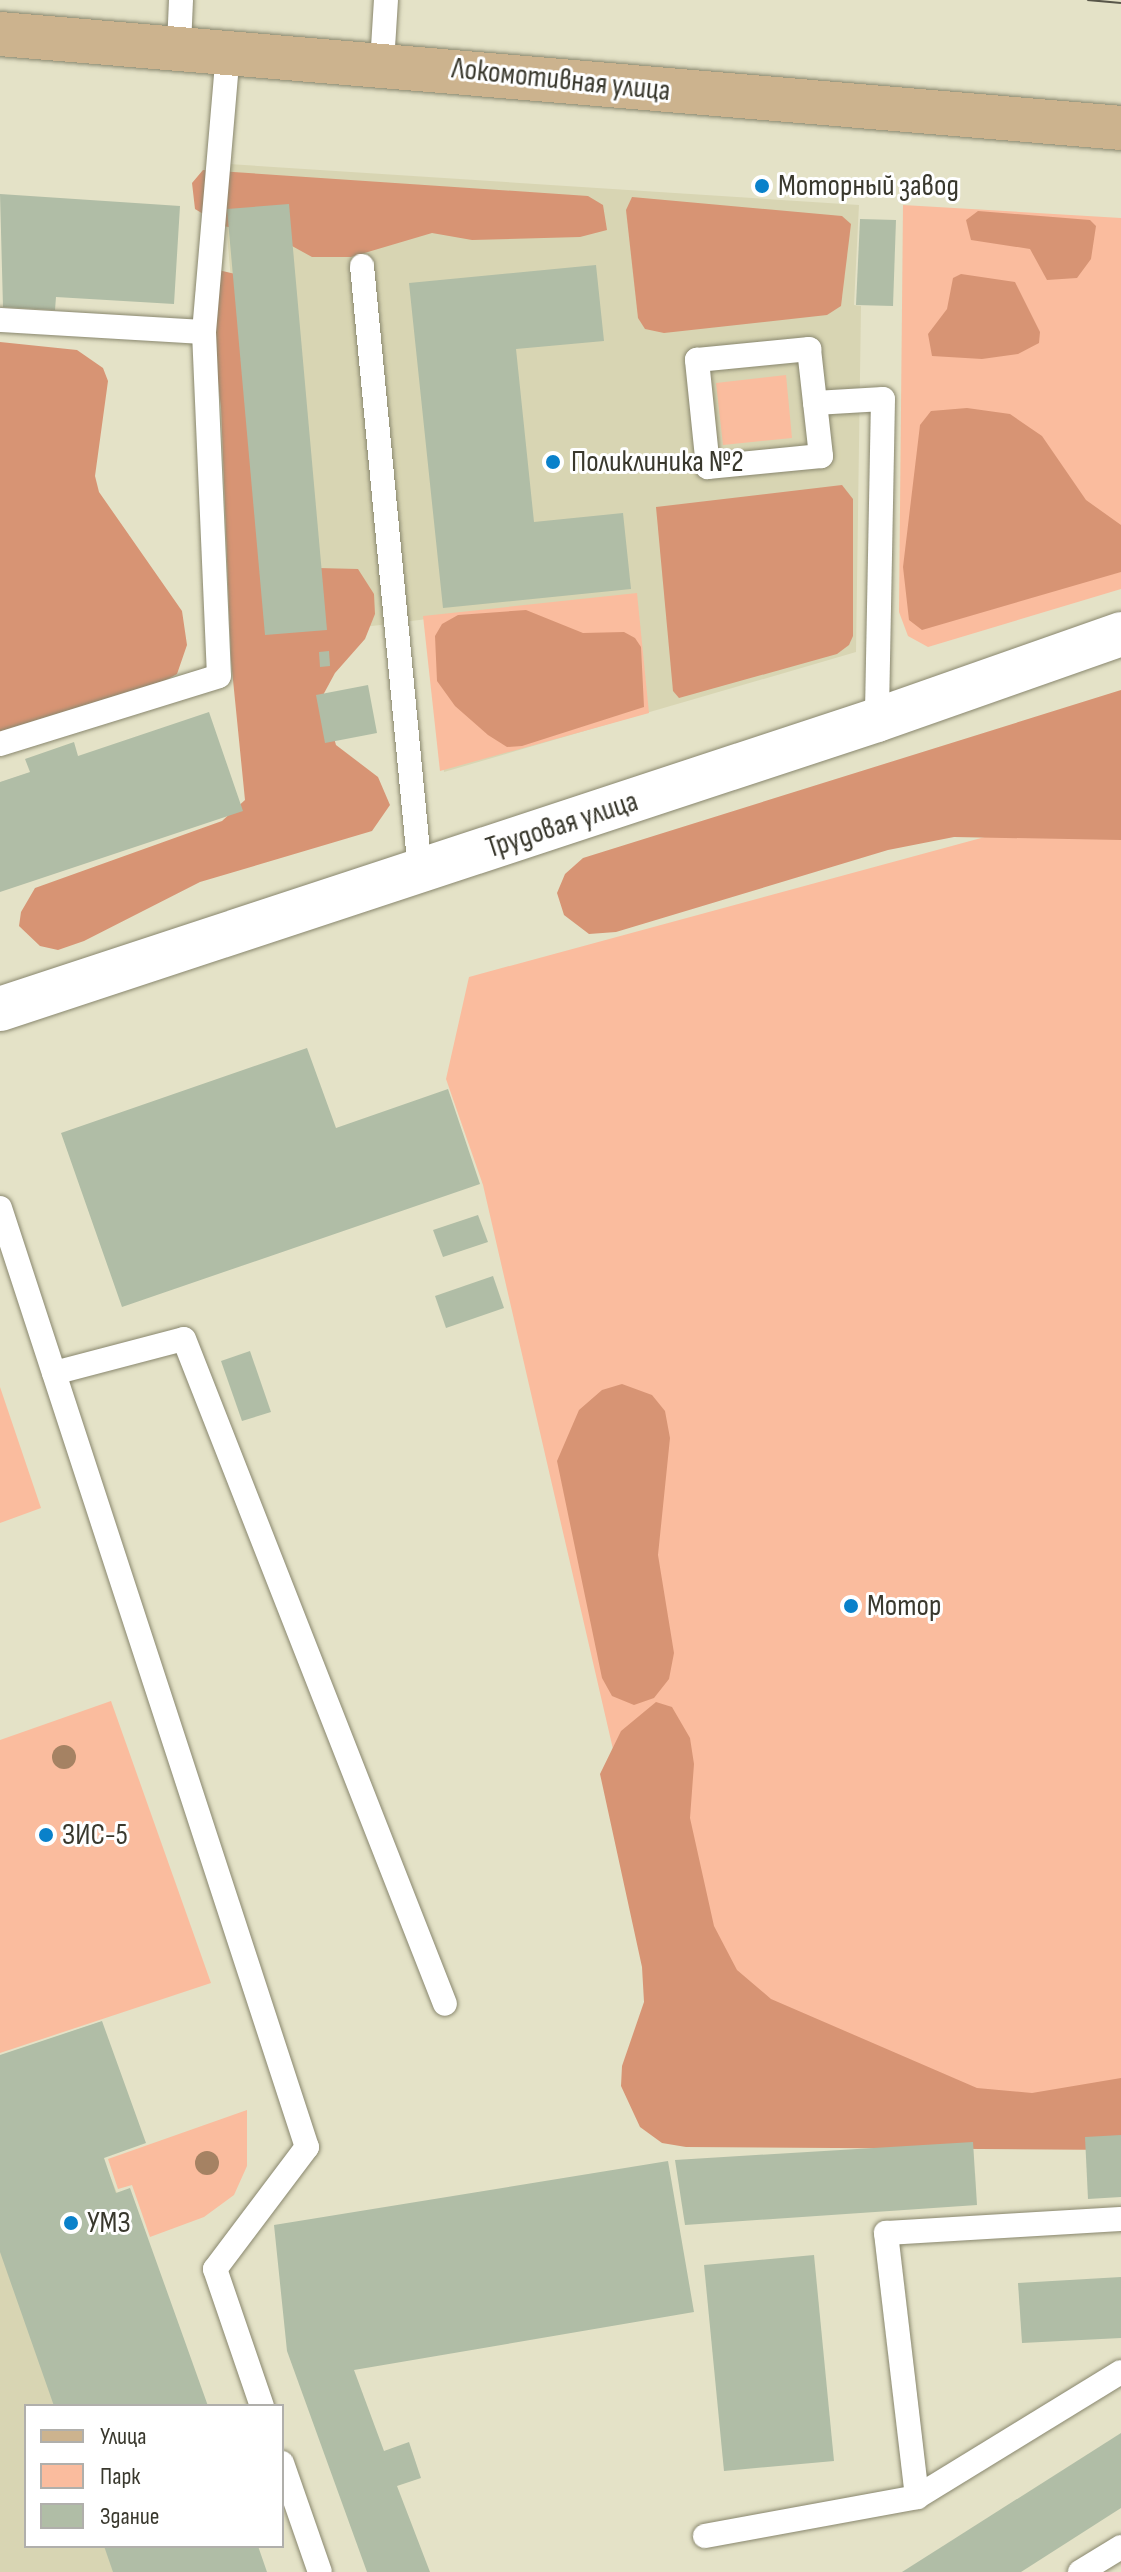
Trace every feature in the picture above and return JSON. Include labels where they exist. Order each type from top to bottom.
[{"type":"main road","name":"Локомотивная улица","points":[[0,34],[228,50],[1121,128]]},
{"type":"street","name":"Трудовая улица","points":[[0,1009],[877,720],[1121,634]]},
{"type":"lane","points":[[179,46],[181,0]]},
{"type":"lane","points":[[382,63],[386,0]]},
{"type":"lane","points":[[0,744],[219,676],[204,332],[228,50]]},
{"type":"lane","points":[[362,266],[420,872]]},
{"type":"lane","points":[[0,320],[204,332]]},
{"type":"lane","points":[[809,349],[815,403],[821,456],[708,467],[697,360],[809,349]]},
{"type":"lane","points":[[815,403],[883,399],[877,720]]},
{"type":"lane","points":[[0,1208],[307,2147],[215,2269],[261,2404]]},
{"type":"lane","points":[[54,1373],[184,1339],[445,2004]]},
{"type":"lane","points":[[917,2497],[886,2233],[1121,2219]]},
{"type":"lane","points":[[705,2536],[917,2497],[1121,2372]]},
{"type":"lane","points":[[284,2469],[320,2572]]},
{"type":"lane","points":[[1080,2572],[1121,2547]]},
{"type":"shaded area","name":"Поликлиника №2","points":[[229,164],[859,205],[854,305],[861,306],[856,652],[444,772],[427,619],[262,640],[225,211]]},
{"type":"shaded area","points":[[203,170],[588,196],[603,205],[607,230],[580,237],[472,240],[432,233],[351,257],[312,257],[272,235],[223,226],[195,209],[192,183]]},
{"type":"shaded area","points":[[632,197],[842,216],[851,224],[841,306],[827,315],[664,333],[645,329],[638,318],[626,210]]},
{"type":"shaded area","points":[[978,211],[1090,220],[1096,226],[1091,259],[1077,278],[1047,280],[1030,249],[971,240],[966,220]]},
{"type":"shaded area","points":[[214,269],[248,277],[318,568],[358,569],[374,594],[375,614],[365,639],[335,673],[322,697],[336,745],[378,777],[390,805],[372,831],[200,882],[84,941],[58,950],[40,946],[19,926],[21,912],[35,888],[222,821],[245,800],[231,660],[221,407],[214,350],[195,290],[203,276]]},
{"type":"shaded area","points":[[961,274],[1015,282],[1040,332],[1039,343],[1018,354],[982,359],[932,356],[928,334],[947,309],[953,278]]},
{"type":"shaded area","points":[[0,342],[77,350],[103,368],[108,381],[95,476],[99,492],[182,611],[187,645],[177,674],[148,690],[0,734]]},
{"type":"shaded area","points":[[967,408],[1010,414],[1042,436],[1086,500],[1121,525],[1121,572],[922,630],[909,620],[903,567],[920,425],[931,411]]},
{"type":"shaded area","points":[[842,485],[853,499],[853,636],[849,645],[837,654],[679,698],[673,691],[656,507]]},
{"type":"shaded area","points":[[526,610],[583,633],[624,632],[635,638],[641,647],[644,707],[522,746],[507,747],[488,735],[455,706],[437,681],[435,636],[442,624],[458,615]]},
{"type":"shaded area","points":[[1121,690],[1121,840],[954,837],[888,850],[616,932],[589,934],[564,915],[557,893],[565,874],[583,858]]},
{"type":"shaded area","points":[[622,1384],[652,1395],[665,1411],[670,1438],[658,1555],[674,1653],[669,1679],[654,1698],[634,1705],[612,1696],[602,1678],[557,1461],[579,1410],[602,1390]]},
{"type":"shaded area","points":[[656,1702],[672,1707],[690,1738],[694,1764],[690,1818],[714,1926],[737,1970],[771,1999],[977,2088],[1032,2093],[1121,2078],[1121,2150],[686,2147],[662,2143],[640,2127],[621,2086],[622,2066],[644,2002],[642,1967],[600,1774],[621,1731]]},
{"type":"shaded area","name":"УМЗ","points":[[0,2057],[102,2157],[205,2404],[24,2404],[24,2548],[256,2548],[264,2572],[0,2572]]},
{"type":"green space","points":[[903,205],[1121,218],[1121,589],[928,647],[908,636],[899,612]]},
{"type":"green space","points":[[786,375],[792,438],[723,445],[716,383]]},
{"type":"green space","points":[[637,593],[649,713],[440,771],[423,616]]},
{"type":"green space","name":"Мотор","points":[[1121,800],[1121,2097],[1006,2107],[677,2027],[483,1185],[446,1079],[469,977]]},
{"type":"green space","points":[[0,1387],[41,1508],[0,1523]]},
{"type":"green space","points":[[111,1701],[211,1983],[0,2053],[0,1740]]},
{"type":"green space","points":[[247,2110],[247,2166],[234,2195],[204,2217],[150,2237],[132,2185],[118,2189],[108,2159]]},
{"type":"building","points":[[0,194],[180,206],[174,304],[56,297],[55,310],[3,307]]},
{"type":"building","points":[[289,204],[327,630],[265,635],[227,209]]},
{"type":"building","points":[[860,219],[896,220],[893,306],[856,305]]},
{"type":"building","points":[[596,265],[604,341],[516,349],[534,522],[623,513],[631,589],[443,608],[409,283]]},
{"type":"building","points":[[329,651],[330,666],[320,667],[319,652]]},
{"type":"building","points":[[368,685],[377,733],[325,743],[316,695]]},
{"type":"building","points":[[209,712],[243,811],[0,892],[0,782],[30,772],[25,759],[74,742],[78,756]]},
{"type":"building","points":[[307,1048],[336,1128],[448,1089],[480,1184],[122,1307],[61,1133]]},
{"type":"building","points":[[478,1215],[488,1242],[443,1257],[433,1230]]},
{"type":"building","points":[[493,1276],[504,1308],[446,1328],[435,1296]]},
{"type":"building","points":[[250,1351],[271,1412],[242,1421],[221,1361]]},
{"type":"building","name":"УМЗ","points":[[102,2021],[146,2143],[104,2158],[116,2193],[130,2188],[207,2404],[53,2404],[0,2252],[0,2055]]},
{"type":"building","points":[[1121,2135],[1121,2197],[1088,2199],[1085,2137]]},
{"type":"building","points":[[973,2142],[977,2205],[685,2225],[675,2160]]},
{"type":"building","points":[[668,2161],[694,2312],[354,2370],[384,2451],[409,2442],[421,2478],[397,2486],[430,2572],[367,2572],[287,2351],[274,2225]]},
{"type":"building","points":[[814,2255],[834,2461],[724,2471],[704,2265]]},
{"type":"building","points":[[1121,2277],[1121,2338],[1022,2343],[1018,2283]]},
{"type":"building","points":[[1121,2433],[1121,2508],[1021,2572],[902,2572]]},
{"type":"building","points":[[105,2548],[259,2548],[267,2572],[113,2572]]},
{"type":"tram line","points":[[1088,0],[1121,3]]},
{"type":"place","name":"Моторный завод","points":[[762,186]]},
{"type":"place","name":"Поликлиника №2","points":[[553,462]]},
{"type":"place","name":"Мотор","points":[[851,1606]]},
{"type":"place","name":"ЗИС-5","points":[[46,1835]]},
{"type":"place","name":"УМЗ","points":[[71,2223]]}]
